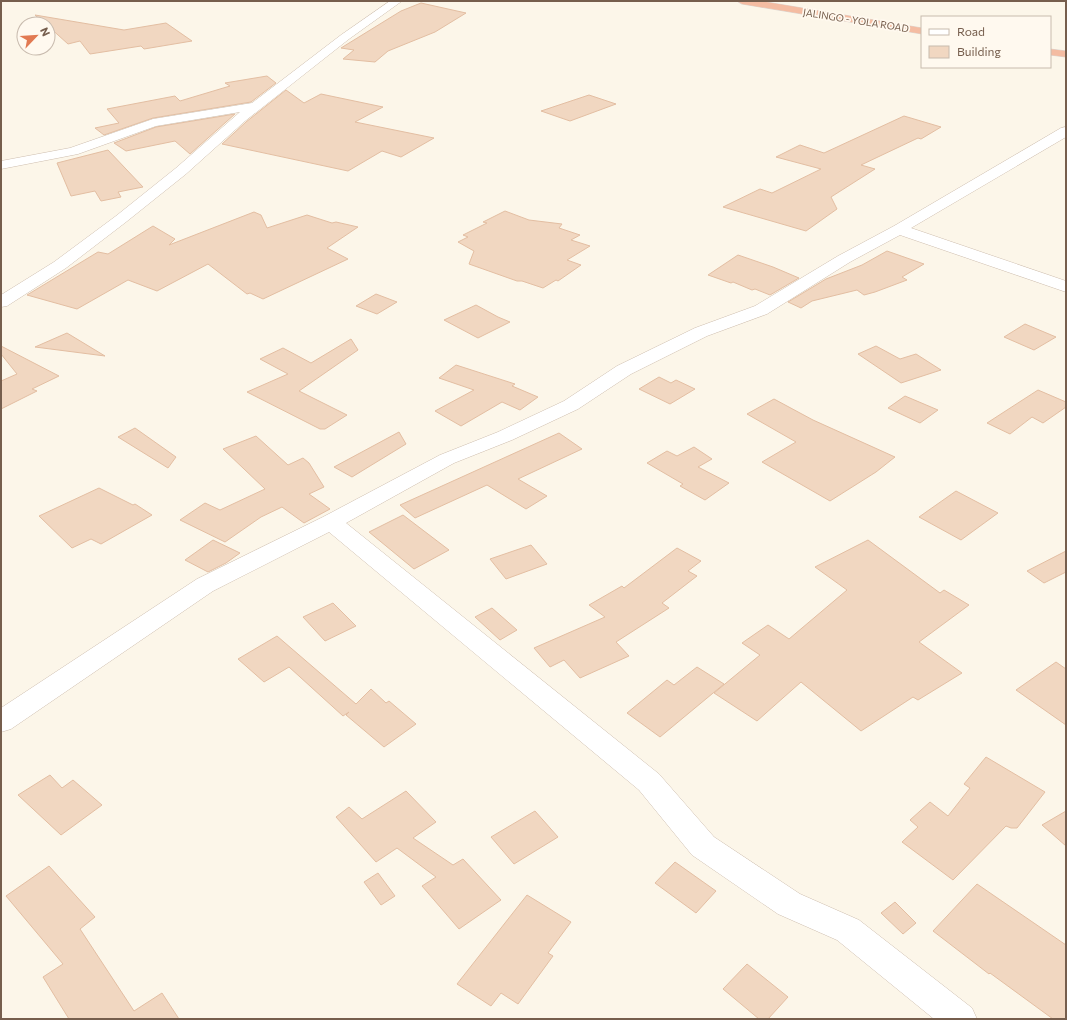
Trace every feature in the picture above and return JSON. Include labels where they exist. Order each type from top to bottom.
[{"type":"highway","name":"JALINGO - YOLA ROAD","points":[[742,1],[921,31]]},
{"type":"highway","points":[[774,1],[921,25]]},
{"type":"highway","points":[[1051,46],[1066,49]]},
{"type":"highway","points":[[1051,52],[1066,54]]},
{"type":"street","points":[[1,302],[60,265],[121,219],[181,171],[240,118],[258,106],[345,37],[397,1]]},
{"type":"street","points":[[1,165],[73,151],[153,123],[258,106]]},
{"type":"street","points":[[1,722],[205,585],[330,522],[447,459],[505,436],[570,405],[624,370],[700,332],[761,310],[844,259],[899,229],[1066,131]]},
{"type":"street","points":[[899,229],[1066,287]]},
{"type":"street","points":[[330,522],[649,782],[703,846],[789,904],[848,930],[960,1019]]},
{"type":"building","points":[[421,3],[466,13],[435,32],[388,51],[375,62],[343,59],[354,50],[341,48],[401,11]]},
{"type":"building","points":[[56,19],[124,30],[166,23],[192,41],[144,49],[141,46],[90,54],[80,41],[68,44],[56,33]]},
{"type":"building","points":[[267,76],[276,83],[251,102],[153,118],[104,135],[95,128],[119,123],[107,109],[175,96],[180,101],[230,86],[225,83]]},
{"type":"building","points":[[286,90],[304,103],[321,94],[383,107],[355,122],[434,138],[401,157],[382,151],[348,171],[222,144],[246,122]]},
{"type":"building","points":[[589,95],[616,104],[570,121],[541,111]]},
{"type":"building","points":[[235,114],[190,154],[175,141],[126,151],[114,143],[156,127]]},
{"type":"building","points":[[904,116],[941,127],[921,139],[918,138],[861,165],[875,169],[831,197],[837,209],[806,231],[723,207],[760,189],[772,193],[821,169],[776,157],[800,145],[824,153]]},
{"type":"building","points":[[108,150],[143,187],[118,192],[121,197],[101,201],[95,191],[71,196],[57,163]]},
{"type":"building","points":[[505,211],[529,220],[562,224],[559,228],[580,235],[571,240],[590,246],[567,260],[581,265],[558,281],[556,280],[543,288],[522,281],[517,281],[469,264],[474,251],[458,242],[468,237],[463,235],[487,223],[483,222]]},
{"type":"building","points":[[254,212],[261,215],[267,228],[307,215],[332,223],[336,222],[358,227],[327,248],[348,259],[263,299],[250,293],[247,294],[208,264],[157,291],[128,280],[77,309],[27,295],[98,252],[108,254],[153,226],[175,239],[169,245]]},
{"type":"building","points":[[887,251],[924,264],[902,277],[907,280],[875,292],[864,295],[857,290],[812,301],[801,308],[788,302],[826,279],[862,265]]},
{"type":"building","points":[[738,255],[799,278],[770,295],[708,275]]},
{"type":"building","points":[[376,294],[397,302],[377,314],[356,306]]},
{"type":"building","points":[[476,305],[510,322],[478,338],[444,320]]},
{"type":"building","points":[[1025,324],[1056,337],[1034,350],[1004,337]]},
{"type":"building","points":[[67,333],[105,356],[35,347]]},
{"type":"building","points":[[351,339],[358,350],[299,391],[347,415],[325,429],[320,429],[247,392],[288,374],[260,359],[283,348],[311,363]]},
{"type":"building","points":[[1,346],[59,376],[32,389],[37,391],[1,409],[1,381],[17,374],[1,354]]},
{"type":"building","points":[[876,346],[900,359],[916,354],[941,370],[901,383],[858,354]]},
{"type":"building","points":[[456,365],[515,384],[512,386],[538,397],[520,410],[502,402],[461,426],[435,411],[474,390],[439,378]]},
{"type":"building","points":[[659,377],[671,383],[676,380],[695,389],[670,404],[639,389]]},
{"type":"building","points":[[1038,390],[1066,402],[1066,407],[1043,423],[1032,417],[1010,434],[987,423]]},
{"type":"building","points":[[905,396],[938,410],[920,423],[888,408]]},
{"type":"building","points":[[774,399],[813,420],[895,457],[876,472],[830,501],[762,462],[796,442],[747,414]]},
{"type":"building","points":[[135,428],[176,457],[168,468],[118,437]]},
{"type":"building","points":[[399,432],[406,444],[352,477],[334,467]]},
{"type":"building","points":[[559,433],[582,449],[518,479],[547,496],[526,509],[487,485],[415,518],[400,505]]},
{"type":"building","points":[[256,436],[288,465],[303,458],[309,463],[324,487],[309,494],[330,509],[304,523],[282,507],[261,517],[225,542],[180,520],[205,503],[220,510],[265,489],[223,449]]},
{"type":"building","points":[[694,447],[712,459],[698,467],[729,483],[705,500],[680,486],[683,484],[647,463],[667,451],[677,456]]},
{"type":"building","points":[[99,488],[133,505],[135,504],[152,515],[101,544],[91,539],[72,548],[39,516]]},
{"type":"building","points":[[956,491],[998,513],[961,540],[919,517]]},
{"type":"building","points":[[403,515],[449,550],[414,569],[369,532]]},
{"type":"building","points":[[213,540],[240,553],[226,563],[208,572],[185,560]]},
{"type":"building","points":[[868,540],[940,593],[944,590],[969,605],[919,642],[962,673],[918,700],[913,697],[861,731],[801,682],[757,721],[714,693],[760,655],[742,643],[768,625],[789,639],[847,590],[815,567]]},
{"type":"building","points":[[531,545],[547,564],[506,579],[490,559]]},
{"type":"building","points":[[677,548],[701,561],[688,571],[697,576],[662,603],[669,608],[616,642],[629,656],[580,678],[564,660],[550,667],[534,648],[605,617],[589,605],[622,586],[624,588]]},
{"type":"building","points":[[1066,551],[1066,572],[1044,583],[1027,571]]},
{"type":"building","points":[[333,603],[356,626],[325,641],[303,617]]},
{"type":"building","points":[[492,608],[517,630],[500,640],[475,617]]},
{"type":"building","points":[[277,636],[356,704],[371,689],[386,703],[389,701],[416,724],[384,747],[346,715],[349,712],[343,716],[289,667],[264,682],[238,659]]},
{"type":"building","points":[[1056,662],[1066,669],[1066,725],[1016,690]]},
{"type":"building","points":[[697,667],[724,684],[660,737],[627,713],[667,680],[674,685]]},
{"type":"building","points":[[986,757],[1045,792],[1017,828],[1006,826],[953,880],[902,842],[918,827],[910,820],[930,802],[948,816],[970,788],[964,784]]},
{"type":"building","points":[[50,775],[62,788],[73,780],[102,805],[61,835],[18,795]]},
{"type":"building","points":[[406,791],[436,822],[413,838],[453,865],[463,859],[501,900],[459,929],[422,886],[436,877],[397,848],[376,862],[336,817],[349,807],[362,819]]},
{"type":"building","points":[[535,811],[558,837],[514,864],[491,837]]},
{"type":"building","points":[[1066,811],[1066,846],[1042,825]]},
{"type":"building","points":[[675,862],[716,891],[696,913],[655,883]]},
{"type":"building","points":[[49,866],[95,917],[80,929],[134,1011],[162,993],[179,1019],[69,1019],[43,977],[63,964],[6,896]]},
{"type":"building","points":[[378,873],[395,896],[381,905],[364,882]]},
{"type":"building","points":[[977,884],[1066,945],[1066,1019],[1053,1019],[990,973],[989,974],[933,931]]},
{"type":"building","points":[[527,895],[571,922],[548,953],[553,956],[518,1004],[501,993],[491,1006],[457,984]]},
{"type":"building","points":[[895,902],[916,923],[903,934],[881,913]]},
{"type":"building","points":[[747,964],[788,997],[768,1019],[759,1019],[723,989]]}]
